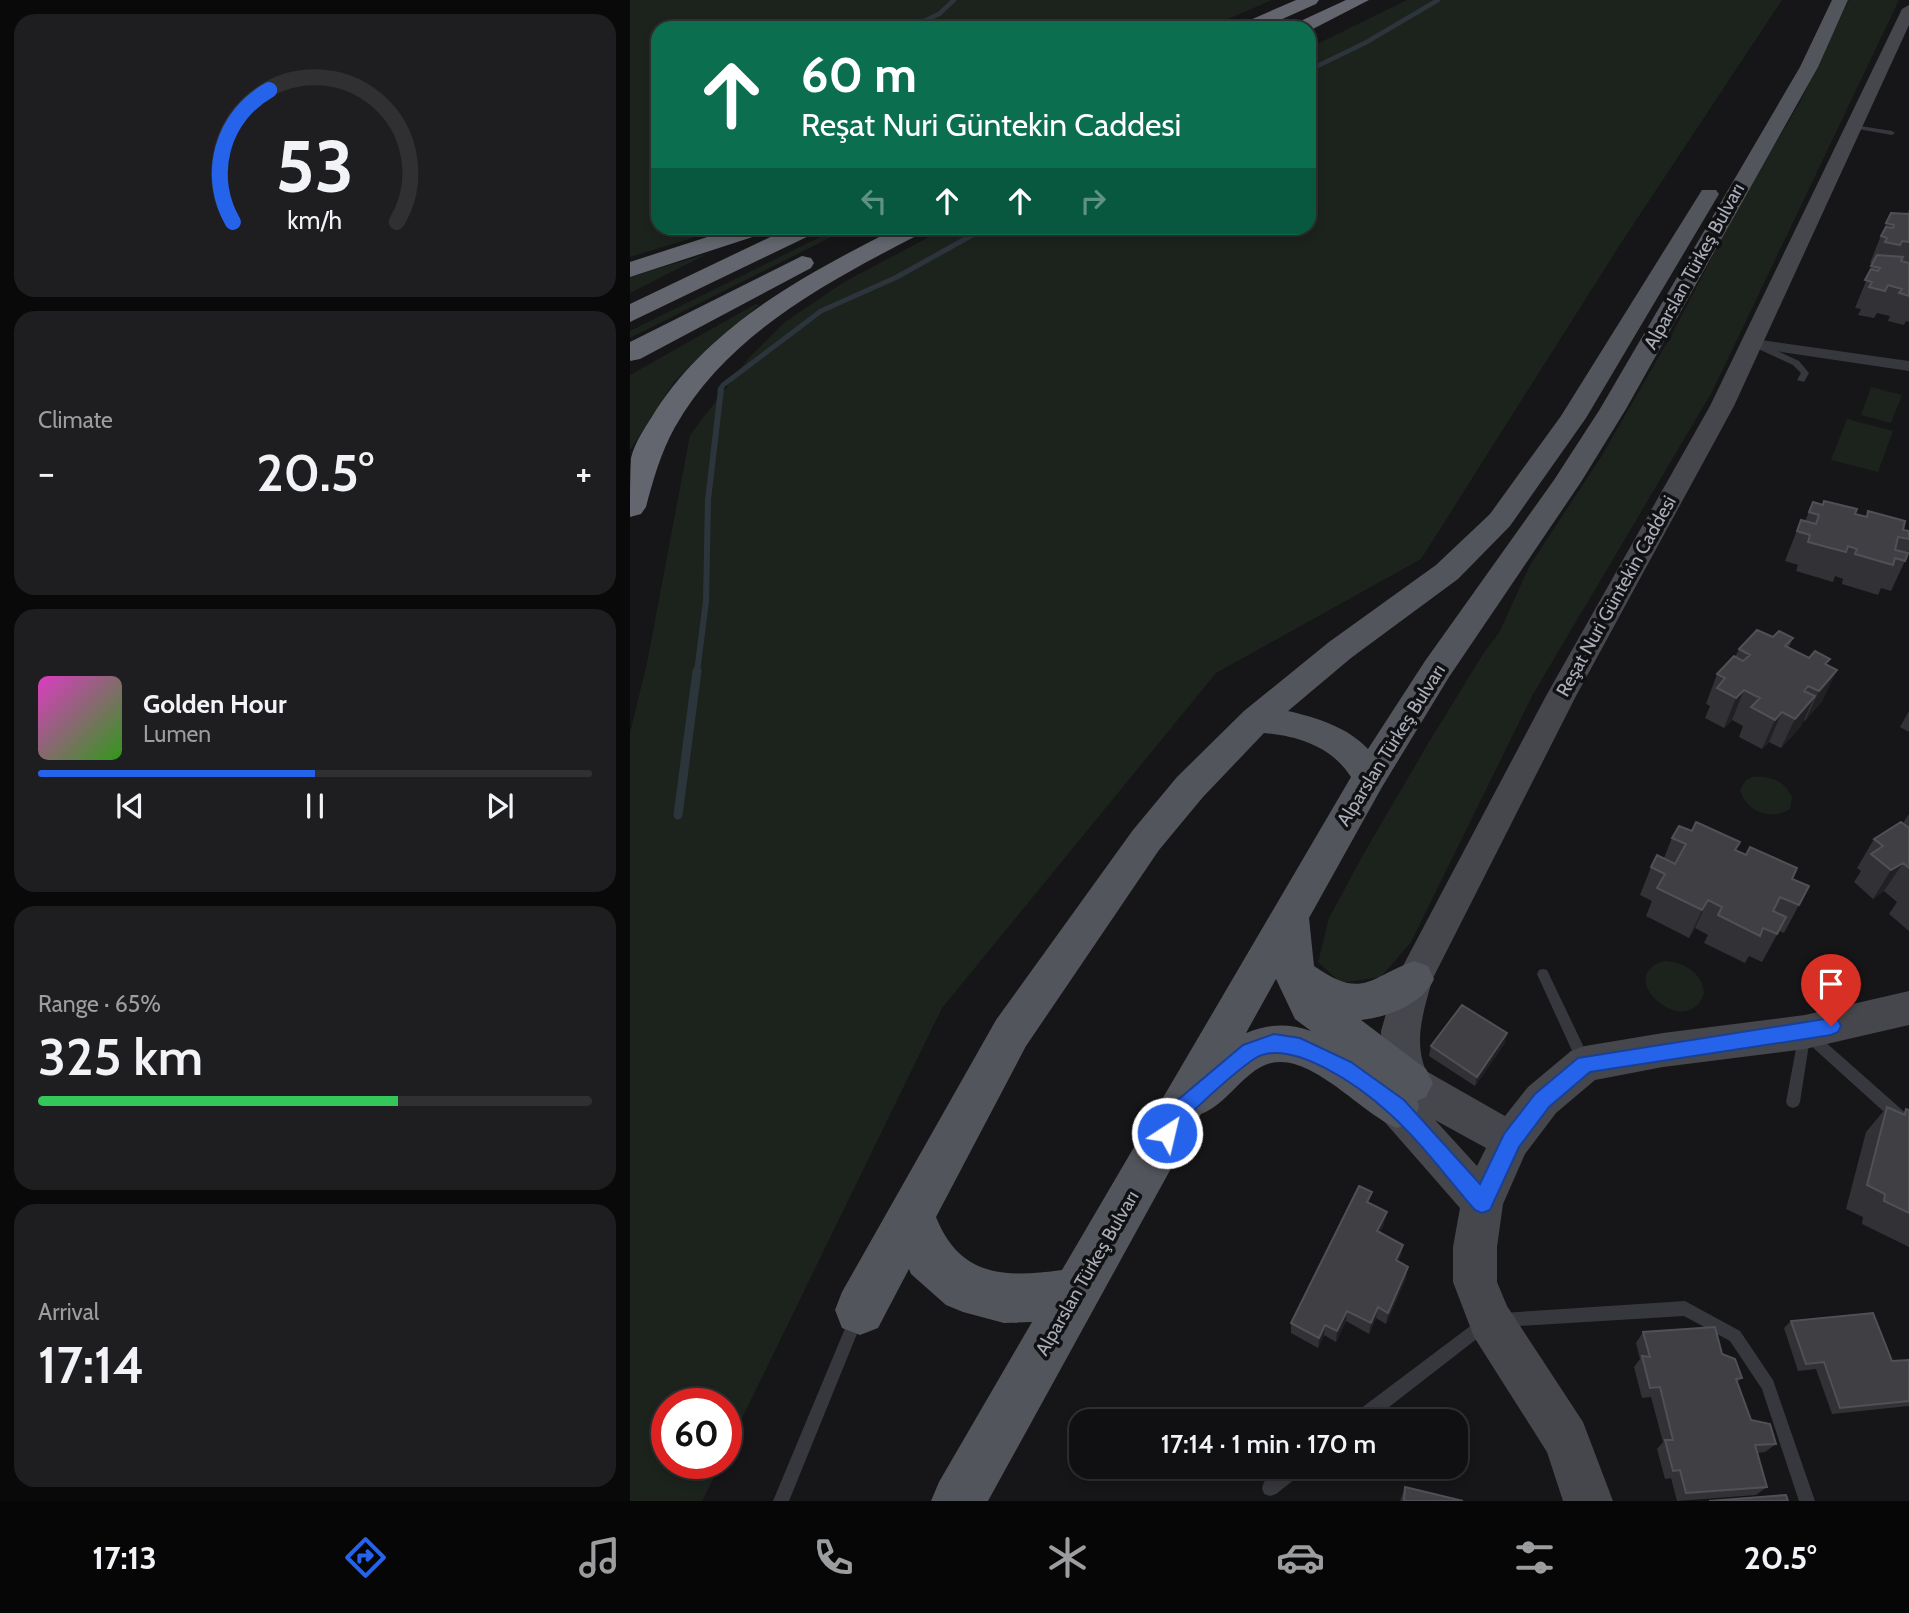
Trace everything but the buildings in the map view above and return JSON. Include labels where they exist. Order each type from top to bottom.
[{"type":"highway","points":[[1263,21],[1310,0]]},
{"type":"highway","points":[[1315,21],[1360,0]]},
{"type":"highway","points":[[630,270],[738,235]]},
{"type":"highway","points":[[630,314],[793,235]]},
{"type":"highway","points":[[630,353],[860,235]]},
{"type":"highway","points":[[630,507],[640,471],[660,425],[688,386],[715,356],[780,302],[814,280],[901,235]]},
{"type":"main road","name":"Alparslan Türkeş Bulvarı","points":[[860,1310],[1012,1033],[1146,840],[1190,787],[1256,720],[1340,650],[1447,572],[1500,520],[1524,489],[1573,418],[1797,50],[1821,0]]},
{"type":"main road","name":"Alparslan Türkeş Bulvarı","points":[[958,1501],[1369,777],[1437,669],[1567,482],[1613,409],[1809,67],[1840,0]]},
{"type":"main road","name":"Reşat Nuri Güntekin Caddesi","points":[[1482,1202],[1404,1095],[1400,1031],[1414,979],[1561,696],[1754,344],[1908,14]]},
{"type":"main road","points":[[1256,720],[1311,729],[1346,746],[1362,764],[1369,777]]},
{"type":"main road","points":[[1290,920],[1294,975],[1310,1006],[1404,1095]]},
{"type":"main road","points":[[1294,975],[1326,996],[1360,1003],[1393,995],[1414,979]]},
{"type":"main road","points":[[1588,1501],[1566,1439],[1490,1321],[1475,1282],[1475,1247],[1482,1202],[1511,1140],[1542,1100],[1585,1064],[1805,1032],[1909,1008]]},
{"type":"main road","points":[[1180,1111],[1250,1051],[1274,1043],[1300,1047],[1326,1057],[1404,1095],[1469,1119],[1511,1140]]},
{"type":"main road","points":[[912,1215],[928,1257],[963,1288],[1004,1298],[1076,1293]]},
{"type":"street","points":[[1754,344],[1909,366]]},
{"type":"lane","points":[[1854,127],[1892,133]]},
{"type":"lane","points":[[1754,344],[1796,363],[1805,373],[1801,380]]},
{"type":"lane","points":[[1543,974],[1585,1064]]},
{"type":"lane","points":[[1794,1102],[1805,1032]]},
{"type":"lane","points":[[1805,1032],[1909,1125]]},
{"type":"lane","points":[[1374,1409],[1490,1321],[1685,1308],[1735,1336],[1768,1385],[1807,1501]]},
{"type":"lane","points":[[781,1501],[860,1310]]},
{"type":"lane","points":[[1270,1488],[1281,1479]]},
{"type":"shaded area","points":[[630,0],[1272,0],[1223,21],[651,21],[651,235],[702,235],[630,257]]},
{"type":"shaded area","points":[[1407,0],[1782,0],[1621,243],[1421,559],[1216,673],[942,1008],[742,1418],[742,1388],[651,1388],[651,1479],[713,1479],[702,1501],[630,1501],[630,733],[647,663],[690,435],[749,358],[785,322],[844,282],[933,235],[1316,235],[1316,45]]},
{"type":"shaded area","points":[[1849,0],[1899,0],[1712,392],[1532,696],[1411,942],[1381,977],[1341,983],[1318,962],[1329,918],[1429,742],[1499,633],[1530,565],[1601,457],[1672,334],[1736,211],[1800,102]]},
{"type":"shaded area","points":[[824,235],[835,235],[630,338],[630,331]]},
{"type":"shaded area","points":[[707,254],[630,293],[630,277]]},
{"type":"shaded area","points":[[756,304],[759,305],[715,341],[674,382],[630,450],[630,375]]},
{"type":"shaded area","points":[[1871,387],[1902,395],[1891,423],[1861,415]]},
{"type":"shaded area","points":[[1847,419],[1893,431],[1878,472],[1831,460]]},
{"type":"shaded area","points":[[1752,777],[1770,778],[1781,783],[1792,797],[1790,809],[1783,813],[1768,814],[1748,804],[1740,790],[1746,780]]},
{"type":"shaded area","points":[[1664,961],[1691,969],[1700,979],[1704,993],[1696,1007],[1684,1011],[1670,1009],[1658,1002],[1649,991],[1646,980],[1650,969]]},
{"type":"waterway","points":[[924,21],[939,14],[954,0]]},
{"type":"waterway","points":[[1316,67],[1365,43],[1438,0]]},
{"type":"waterway","points":[[720,390],[821,311],[897,277],[972,235]]},
{"type":"waterway","points":[[697,672],[706,601],[708,500],[721,389]]},
{"type":"waterway","points":[[678,815],[697,671]]},
{"type":"route","points":[[1167,1133],[1180,1111],[1250,1051],[1274,1043],[1300,1047],[1326,1057],[1344,1068],[1397,1107],[1482,1202],[1511,1140],[1542,1100],[1585,1064],[1831,1026]]}]
